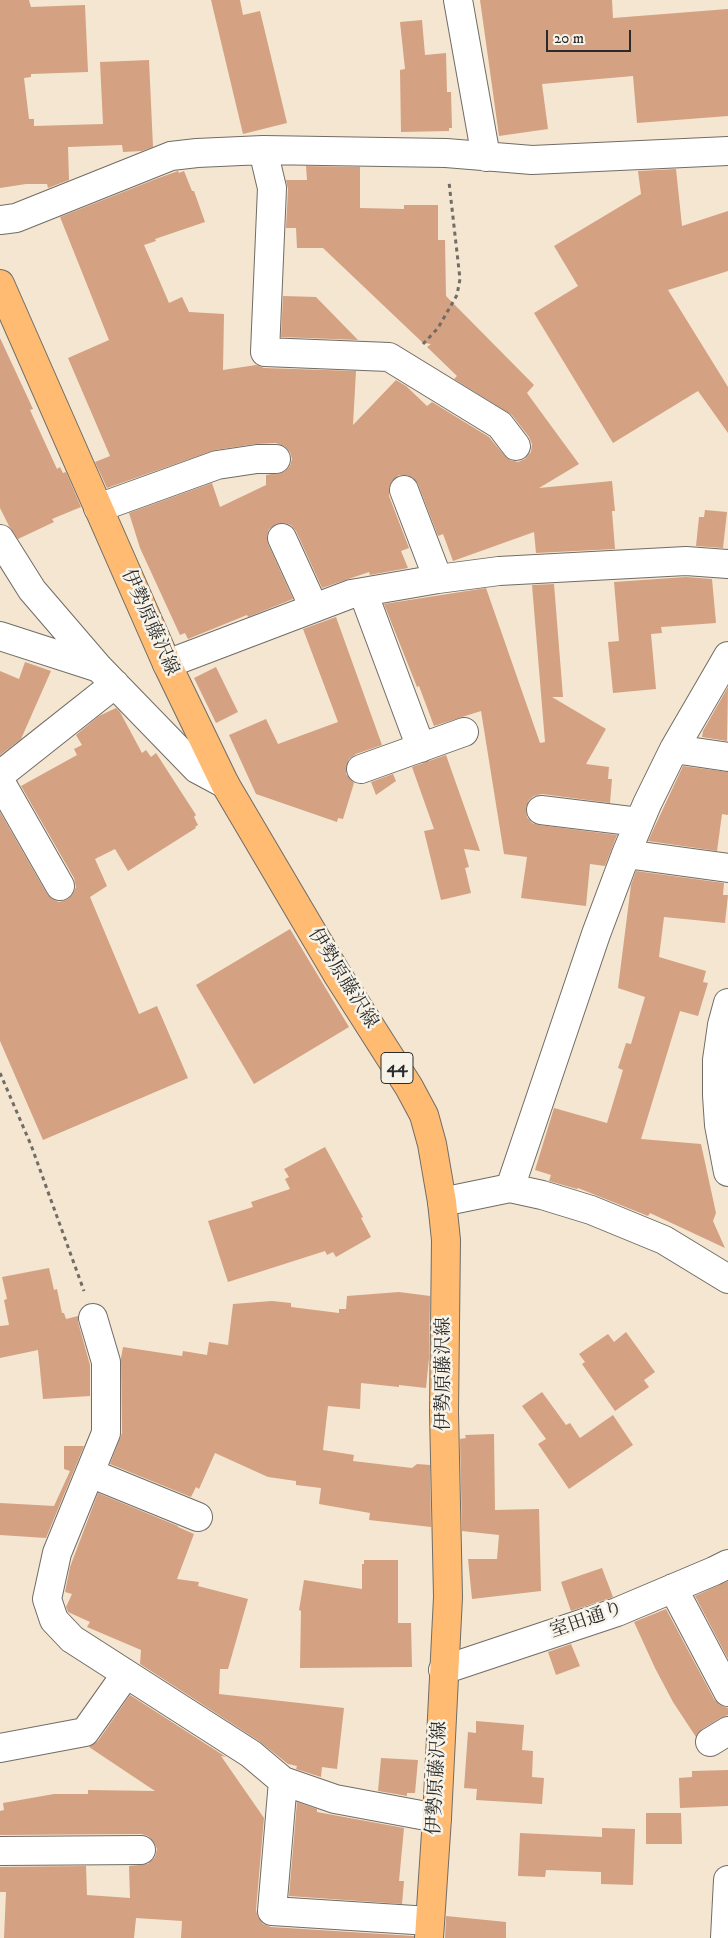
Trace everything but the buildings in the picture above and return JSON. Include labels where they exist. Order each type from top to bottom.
[{"type":"main road","name":"伊勢原藤沢線","points":[[0,284],[167,664],[225,784],[337,974],[409,1087],[424,1115],[432,1144],[442,1202],[446,1240],[444,1412],[448,1597],[437,1818],[429,1929]]},
{"type":"street","points":[[458,0],[486,156]]},
{"type":"street","points":[[0,220],[16,218],[171,156],[197,153],[263,150],[446,153],[532,160],[728,151]]},
{"type":"street","points":[[263,150],[272,188],[265,352],[390,357],[500,425],[516,446]]},
{"type":"street","points":[[98,508],[216,465],[276,458]]},
{"type":"street","points":[[404,490],[438,578]]},
{"type":"street","points":[[282,538],[314,608]]},
{"type":"street","points":[[0,539],[32,590],[107,676],[197,769],[225,784]]},
{"type":"street","points":[[167,664],[351,594],[438,578],[500,571],[686,561],[728,564]]},
{"type":"street","points":[[363,592],[421,748]]},
{"type":"street","points":[[0,636],[107,676]]},
{"type":"street","points":[[510,1188],[596,934],[639,822],[674,749],[728,656]]},
{"type":"street","points":[[0,775],[107,676]]},
{"type":"street","points":[[361,769],[464,732]]},
{"type":"street","points":[[674,749],[728,756]]},
{"type":"street","points":[[0,781],[60,886]]},
{"type":"street","points":[[541,810],[639,822]]},
{"type":"street","points":[[626,854],[728,868]]},
{"type":"street","points":[[728,1003],[719,1042],[716,1095],[719,1126],[728,1172]]},
{"type":"street","points":[[442,1202],[510,1188],[542,1195],[591,1210],[664,1240],[728,1278]]},
{"type":"street","points":[[93,1318],[106,1362],[106,1434],[57,1553],[47,1599],[54,1620],[72,1639],[252,1754],[283,1781],[336,1799],[437,1818]]},
{"type":"street","points":[[90,1472],[198,1517]]},
{"type":"street","name":"室田通り","points":[[444,1670],[617,1612],[728,1564]]},
{"type":"street","points":[[673,1588],[728,1692]]},
{"type":"street","points":[[0,1748],[85,1732],[126,1674]]},
{"type":"street","points":[[283,1781],[272,1911],[429,1929]]},
{"type":"street","points":[[0,1850],[142,1850]]},
{"type":"street","points":[[725,1938],[728,1880]]},
{"type":"path","points":[[404,365],[438,328],[457,294],[460,279],[446,153]]},
{"type":"path","points":[[0,1072],[31,1145],[93,1318]]}]
